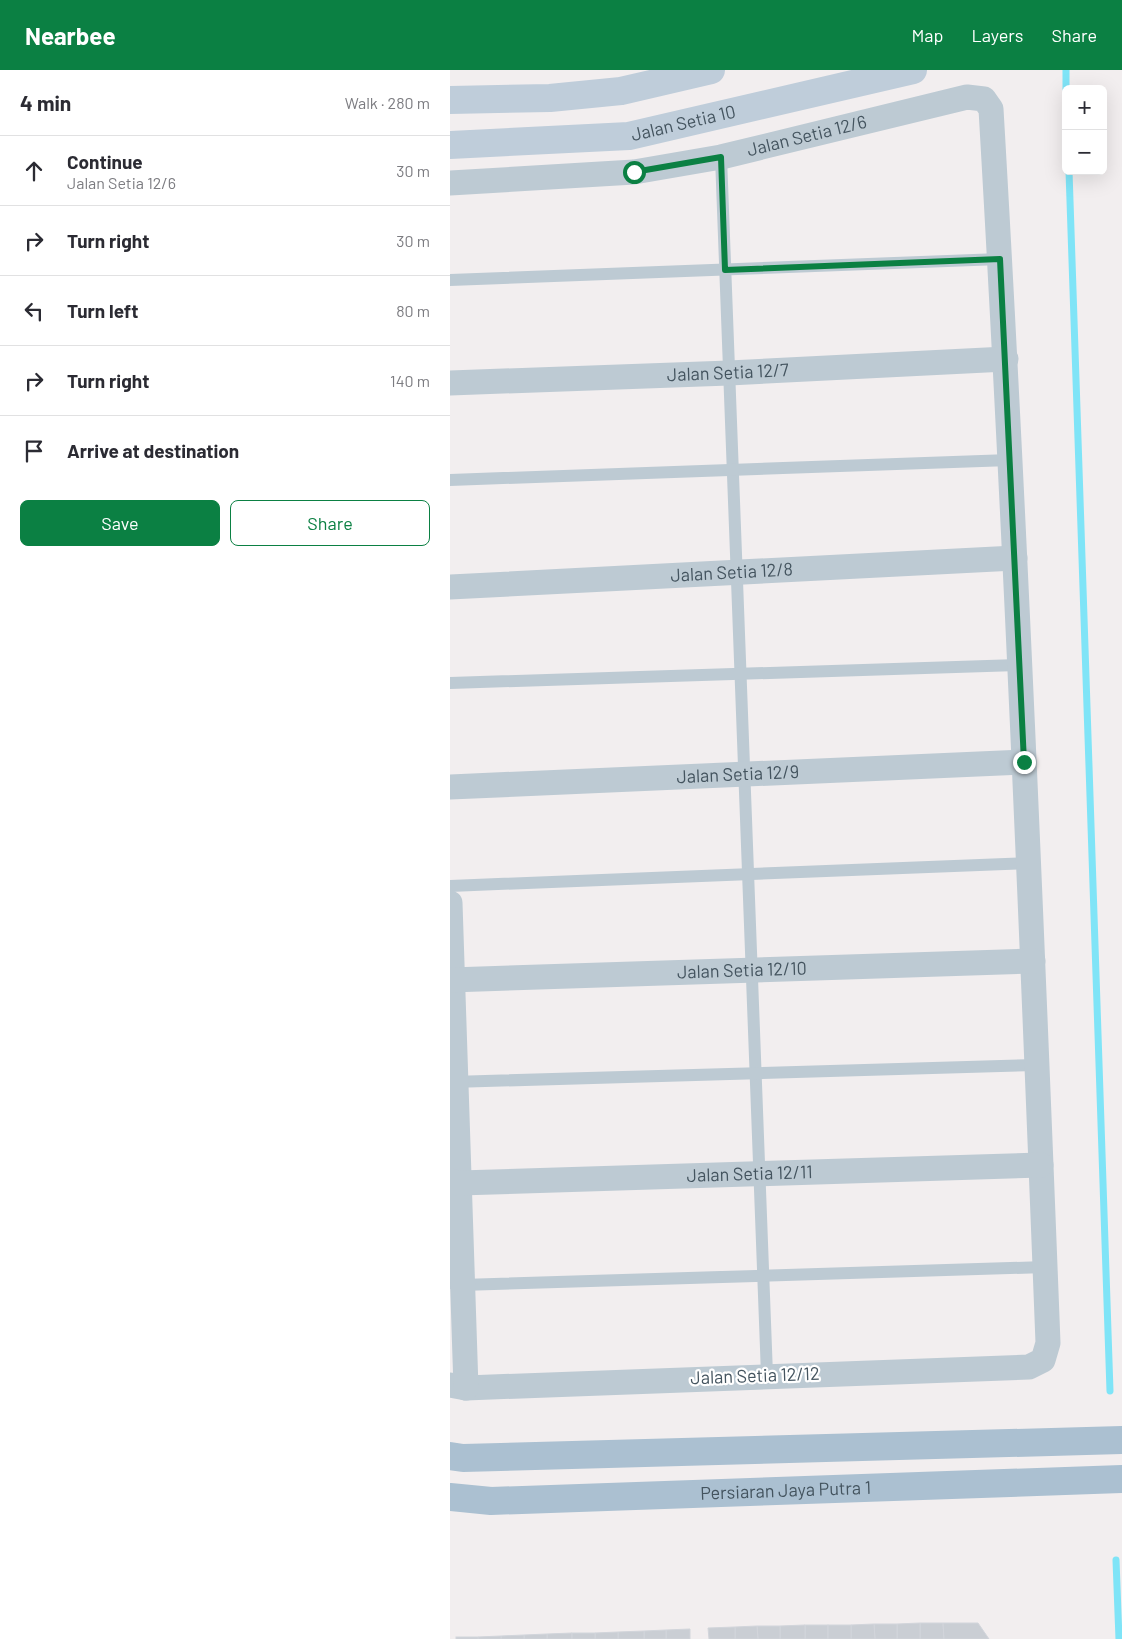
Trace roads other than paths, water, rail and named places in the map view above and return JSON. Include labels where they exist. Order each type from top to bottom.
[{"type":"main road","points":[[450,1456],[463,1458],[1122,1440]]},
{"type":"main road","name":"Persiaran Jaya Putra 1","points":[[450,1497],[491,1501],[1122,1479]]},
{"type":"street","points":[[450,100],[550,98],[621,91],[711,70]]},
{"type":"street","name":"Jalan Setia 10","points":[[450,145],[629,136],[913,70]]},
{"type":"street","name":"Jalan Setia 12/6","points":[[450,184],[634,172],[721,157],[967,97],[984,100],[991,109],[1000,259]]},
{"type":"street","points":[[1000,259],[1029,863],[1045,1267]]},
{"type":"street","name":"Jalan Setia 12/7","points":[[450,383],[729,373],[1006,359]]},
{"type":"street","name":"Jalan Setia 12/8","points":[[450,587],[1015,558]]},
{"type":"street","name":"Jalan Setia 12/9","points":[[450,787],[1024,762]]},
{"type":"street","points":[[450,903],[458,1387]]},
{"type":"street","name":"Jalan Setia 12/10","points":[[451,980],[1033,961]]},
{"type":"street","name":"Jalan Setia 12/11","points":[[454,1182],[1041,1165]]},
{"type":"street","name":"Jalan Setia 12/12","points":[[458,1387],[1029,1367],[1043,1360],[1048,1343],[1045,1267]]},
{"type":"lane","points":[[721,157],[767,1375]]},
{"type":"lane","points":[[450,280],[1000,259]]},
{"type":"lane","points":[[450,480],[1010,460]]},
{"type":"lane","points":[[450,683],[1020,665]]},
{"type":"lane","points":[[450,886],[1029,863]]},
{"type":"lane","points":[[453,1082],[1037,1065]]},
{"type":"lane","points":[[456,1284],[1045,1267]]},
{"type":"waterway","points":[[1066,70],[1066,85]]},
{"type":"waterway","points":[[1069,175],[1110,1391]]},
{"type":"waterway","points":[[1116,1560],[1119,1639]]}]
